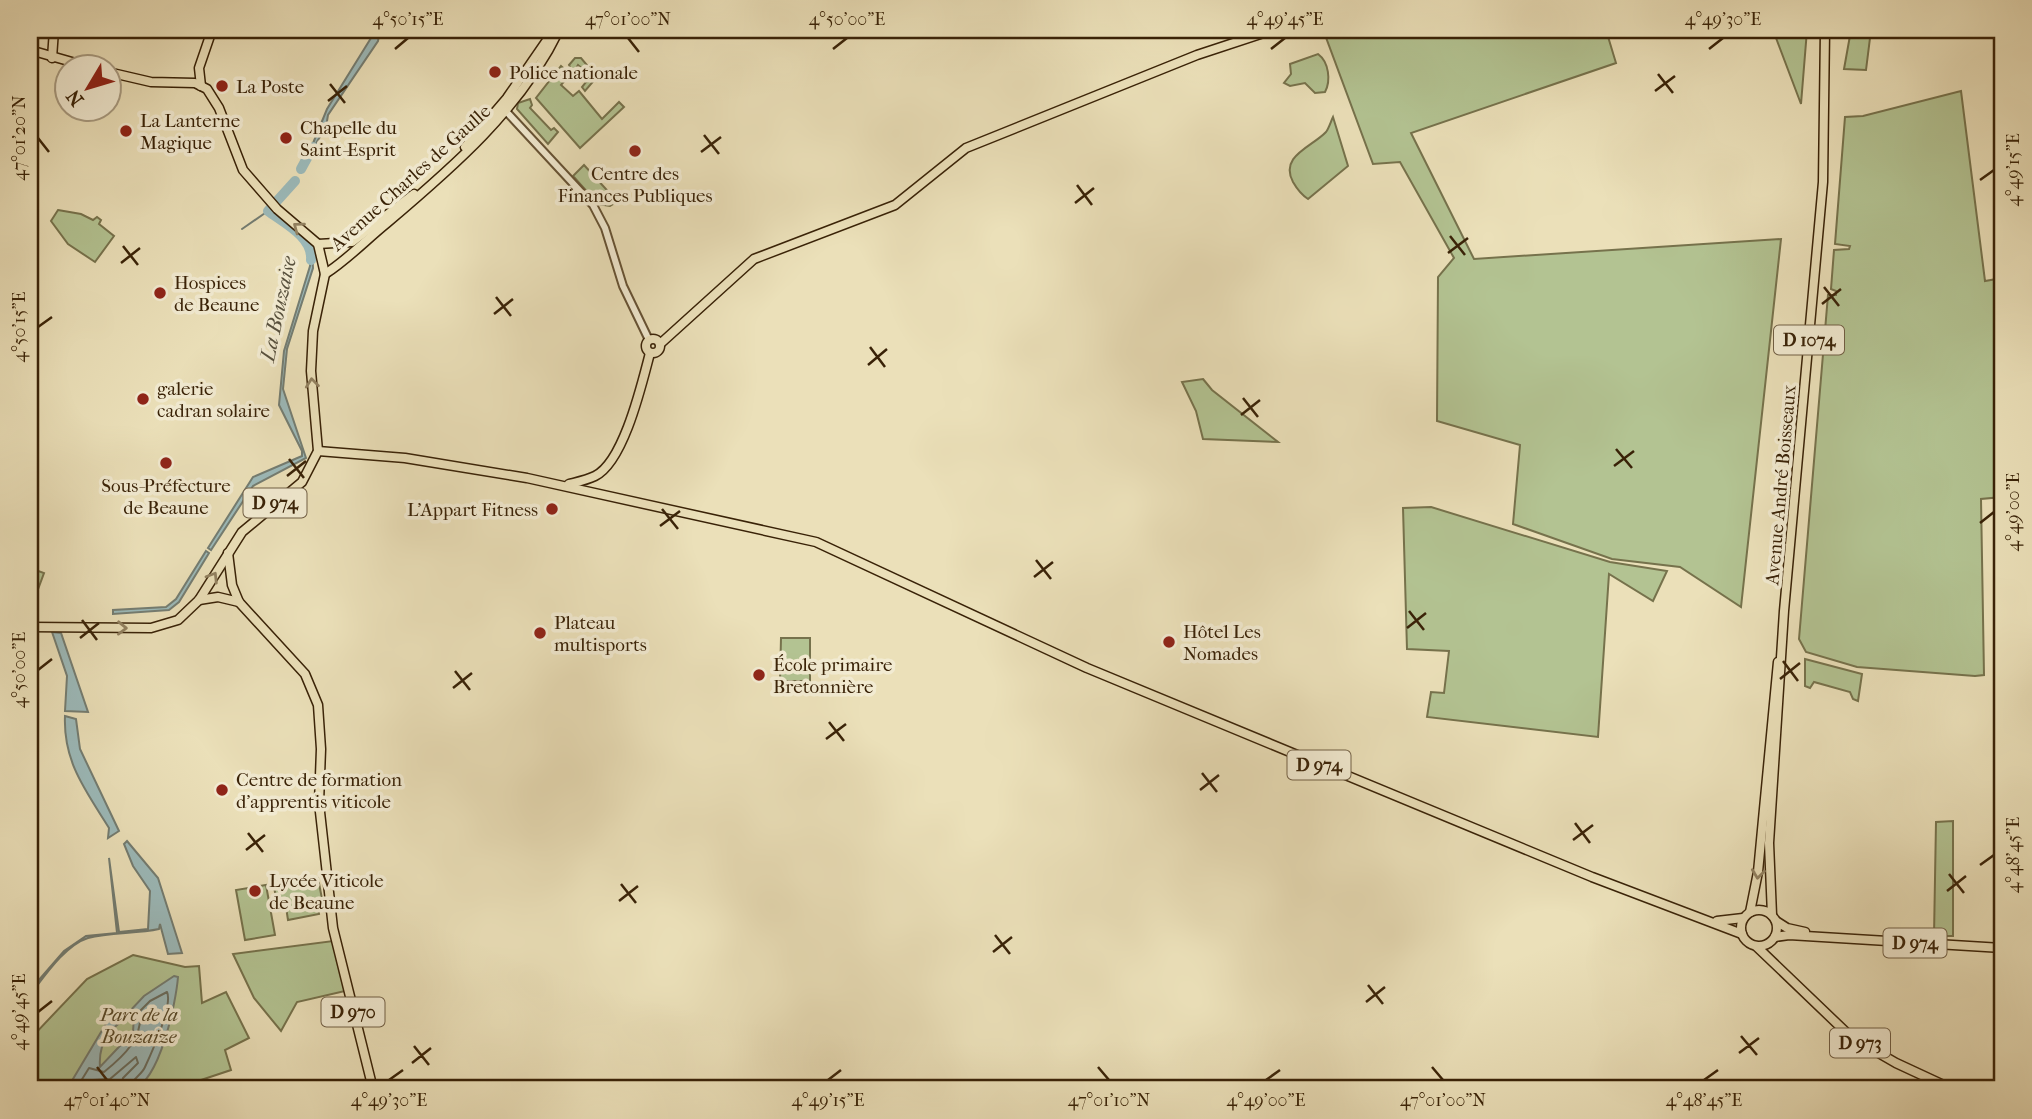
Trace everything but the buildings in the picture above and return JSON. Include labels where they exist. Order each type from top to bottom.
[{"type":"main road","points":[[52,52],[54,30]]},
{"type":"main road","points":[[201,86],[199,68],[212,30]]},
{"type":"main road","name":"Avenue Charles de Gaulle","points":[[318,244],[333,241],[349,244],[428,183],[504,108],[554,30]]},
{"type":"main road","name":"Avenue Charles de Gaulle","points":[[325,274],[410,203],[504,108],[539,66],[559,30]]},
{"type":"main road","points":[[650,353],[658,352],[660,344],[735,273],[760,256],[895,205],[965,148],[1216,47],[1273,30]]},
{"type":"main road","name":"Avenue André Boisseaux","points":[[1750,912],[1758,872],[1823,182],[1828,30]]},
{"type":"main road","points":[[30,50],[52,58]]},
{"type":"main road","points":[[182,82],[199,68]]},
{"type":"main road","points":[[122,75],[151,82],[182,82],[201,86],[215,100],[242,167],[266,198],[318,244],[325,274],[313,331],[311,371],[318,451]]},
{"type":"main road","points":[[593,491],[596,476],[613,456],[630,427],[650,353],[646,347],[649,340],[656,339],[660,344]]},
{"type":"main road","name":"D 974","points":[[32,627],[159,627],[178,620],[199,600],[228,553],[251,523],[302,482],[318,451],[405,458],[565,485],[824,545],[1087,668],[1694,917],[1742,934]]},
{"type":"main road","points":[[565,485],[596,476]]},
{"type":"main road","points":[[228,553],[232,585],[239,602]]},
{"type":"main road","points":[[199,600],[218,597],[239,602]]},
{"type":"main road","name":"D 970","points":[[239,602],[304,674],[318,705],[321,750],[319,803],[333,928],[373,1089]]},
{"type":"main road","name":"Avenue André Boisseaux","points":[[1774,918],[1769,843],[1784,611]]},
{"type":"main road","points":[[1762,910],[1774,918],[1773,940],[1756,946],[1747,942],[1742,934],[1743,918],[1750,912],[1762,910]]},
{"type":"main road","name":"D 974","points":[[1694,917],[1730,922],[1743,918]]},
{"type":"main road","name":"D 974","points":[[1774,918],[1791,929],[1829,937]]},
{"type":"main road","name":"D 974","points":[[1773,940],[1829,937],[2002,948]]},
{"type":"main road","name":"D 973","points":[[1773,940],[1775,960],[1784,973]]},
{"type":"main road","name":"D 973","points":[[1756,946],[1858,1041],[1952,1089]]},
{"type":"street","points":[[504,108],[593,205],[605,228],[617,272],[649,340]]},
{"type":"green space","points":[[1606,30],[1616,63],[1411,133],[1474,259],[1781,239],[1741,607],[1680,567],[1612,559],[1513,524],[1520,445],[1437,421],[1438,277],[1454,258],[1400,162],[1373,164],[1324,32]]},
{"type":"green space","points":[[1773,30],[1807,30],[1801,104]]},
{"type":"green space","points":[[1851,30],[1871,30],[1866,70],[1844,69]]},
{"type":"green space","points":[[1318,54],[1325,62],[1328,72],[1325,92],[1315,93],[1305,83],[1290,86],[1284,83],[1291,74],[1290,64]]},
{"type":"green space","points":[[575,58],[581,58],[597,77],[585,91],[582,87],[591,76],[578,65],[573,73],[569,65]]},
{"type":"green space","points":[[561,66],[570,74],[561,85],[573,96],[579,91],[602,119],[619,102],[624,107],[580,148],[536,98]]},
{"type":"green space","points":[[1961,91],[1985,281],[2002,278],[2002,497],[1981,499],[1984,675],[1857,667],[1806,652],[1799,639],[1828,295],[1836,295],[1836,291],[1831,289],[1834,250],[1849,249],[1850,246],[1835,244],[1845,117],[1863,116]]},
{"type":"green space","points":[[530,99],[530,108],[551,130],[554,128],[558,132],[548,144],[517,109],[518,103]]},
{"type":"green space","points":[[1333,117],[1348,166],[1308,199],[1293,182],[1290,165],[1299,153],[1326,132]]},
{"type":"green space","points":[[584,165],[614,198],[626,196],[610,206],[598,204],[573,176]]},
{"type":"green space","points":[[58,210],[81,214],[93,220],[97,217],[101,220],[99,224],[114,236],[95,262],[68,244],[51,221]]},
{"type":"green space","points":[[1203,379],[1212,390],[1278,442],[1203,439],[1196,411],[1182,382]]},
{"type":"green space","points":[[1431,507],[1610,562],[1667,571],[1653,601],[1609,574],[1598,737],[1427,717],[1431,692],[1444,693],[1449,651],[1407,649],[1403,508]]},
{"type":"green space","points":[[30,568],[44,573],[30,611]]},
{"type":"green space","points":[[781,638],[810,638],[810,681],[780,681]]},
{"type":"green space","points":[[1805,659],[1862,674],[1858,701],[1853,699],[1850,692],[1814,682],[1810,688],[1805,686]]},
{"type":"green space","points":[[1953,821],[1953,936],[1934,936],[1936,822]]},
{"type":"green space","points":[[318,878],[322,899],[317,901],[319,914],[288,920],[286,907],[279,908],[274,888]]},
{"type":"green space","points":[[266,885],[275,935],[245,940],[236,890]]},
{"type":"green space","points":[[333,941],[345,991],[297,1002],[281,1031],[254,998],[233,954]]},
{"type":"green space","name":"Parc de la Bouzaize","points":[[133,955],[185,967],[199,966],[202,1003],[226,992],[249,1038],[225,1050],[231,1070],[174,1089],[33,1089],[30,1039],[87,979]]},
{"type":"water","points":[[371,30],[380,30],[378,41],[328,115],[326,127],[307,158],[327,109],[371,38]]},
{"type":"water","points":[[312,248],[313,268],[287,349],[283,389],[306,458],[253,486],[211,550],[208,548],[253,477],[302,456],[279,405],[284,351],[310,266]]},
{"type":"water","points":[[206,551],[209,553],[179,602],[169,610],[113,614],[113,610],[166,607],[176,599]]},
{"type":"water","points":[[52,632],[61,633],[88,712],[65,711],[67,676]]},
{"type":"water","points":[[65,716],[76,719],[80,749],[119,831],[108,838],[109,828],[84,788],[72,762],[65,733]]},
{"type":"water","points":[[127,841],[158,878],[182,953],[168,954],[160,924],[159,929],[88,938],[63,954],[30,995],[30,990],[64,951],[86,936],[117,933],[109,858],[119,932],[148,929],[150,891],[133,866],[124,844]]},
{"type":"water","points":[[174,976],[178,977],[165,1039],[159,1057],[143,1083],[133,1089],[119,1091],[67,1089],[107,1022],[130,1011],[144,996]],"holes":[[[134,1016],[133,1032],[100,1067],[101,1050],[113,1029]]]},
{"type":"waterway","name":"La Bouzaise","points":[[301,169],[313,147]]},
{"type":"waterway","name":"La Bouzaise","points":[[295,181],[268,211],[302,238],[307,244],[311,260]]},
{"type":"waterway","points":[[242,229],[268,211]]},
{"type":"place","name":"Police nationale","points":[[495,72]]},
{"type":"place","name":"La Poste","points":[[222,86]]},
{"type":"place","name":"La Lanterne Magique","points":[[126,131]]},
{"type":"place","name":"Chapelle du Saint-Esprit","points":[[286,138]]},
{"type":"place","name":"Centre des Finances Publiques","points":[[635,151]]},
{"type":"place","name":"Hospices de Beaune","points":[[160,293]]},
{"type":"place","name":"galerie cadran solaire","points":[[143,399]]},
{"type":"place","name":"Sous-Préfecture de Beaune","points":[[166,463]]},
{"type":"place","name":"L'Appart Fitness","points":[[552,509]]},
{"type":"place","name":"Plateau multisports","points":[[540,633]]},
{"type":"place","name":"Hôtel Les Nomades","points":[[1169,642]]},
{"type":"place","name":"École primaire Bretonnière","points":[[759,675]]},
{"type":"place","name":"Centre de formation d'apprentis viticole","points":[[222,790]]},
{"type":"place","name":"Lycée Viticole de Beaune","points":[[255,891]]}]
